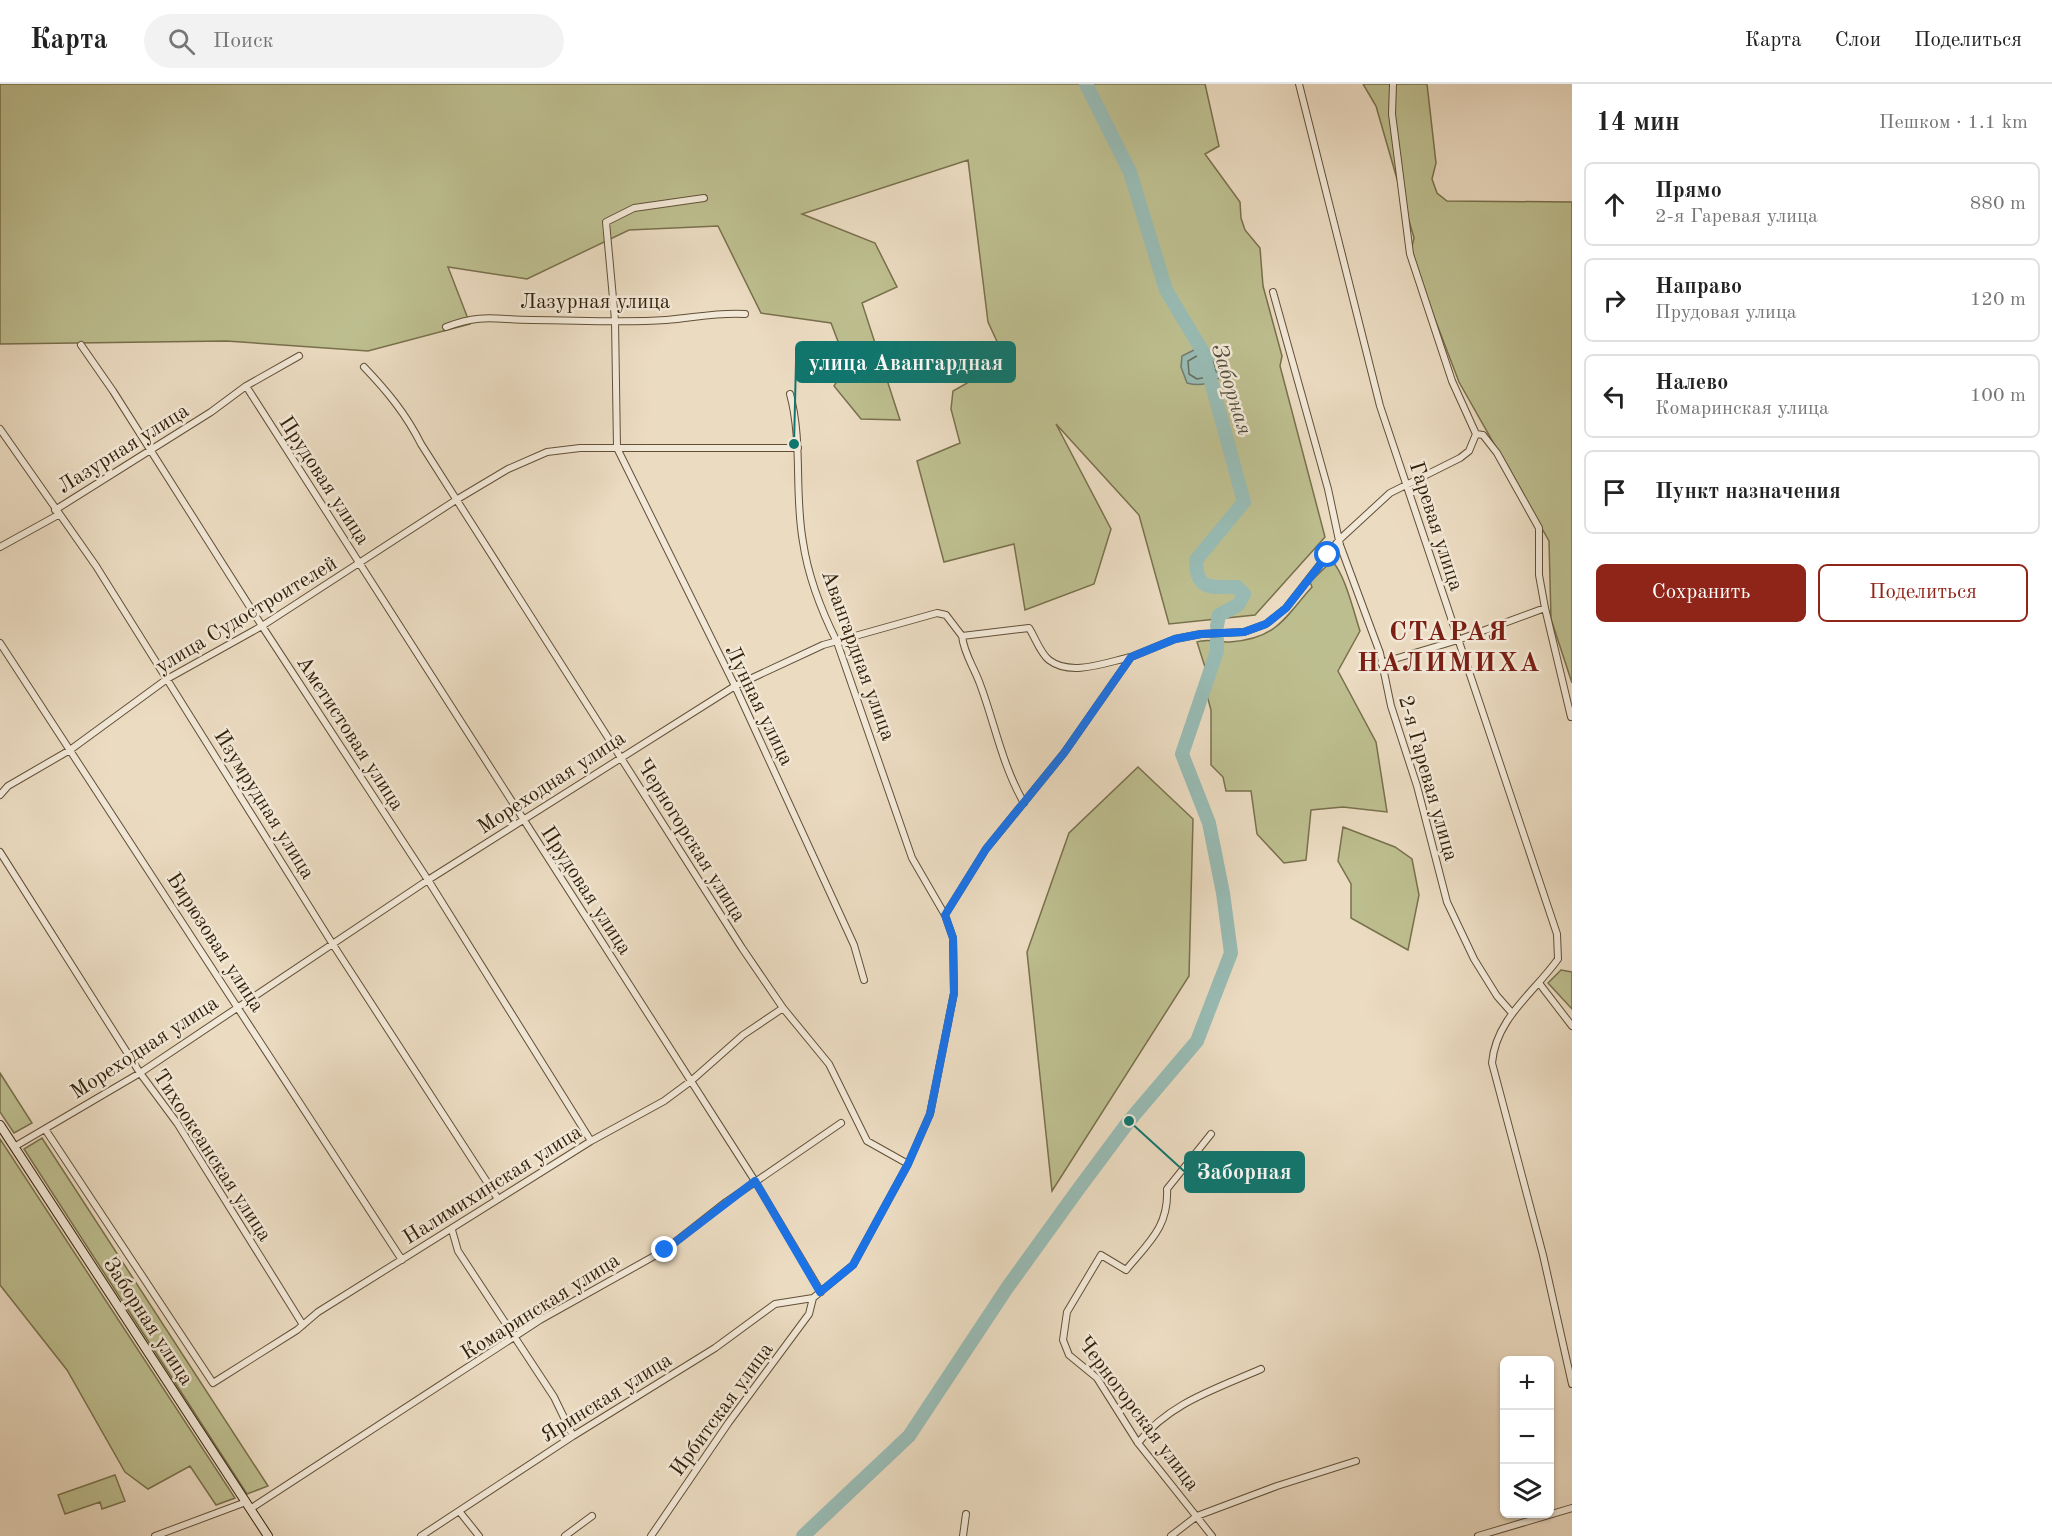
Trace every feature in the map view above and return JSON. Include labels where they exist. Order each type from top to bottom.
[{"type":"street","name":"Гаревая улица","points":[[1299,84],[1326,184],[1376,392],[1557,934],[1558,959],[1512,1013],[1495,1046],[1492,1063],[1494,1079],[1540,1246],[1572,1384]]},
{"type":"street","points":[[1024,803],[1009,774],[980,684],[963,649],[962,636],[1029,628],[1047,659],[1061,667],[1083,668],[1131,657],[1175,639],[1201,634],[1244,632],[1266,624],[1286,608],[1339,540],[1390,494],[1460,458],[1469,451],[1476,434],[1452,381],[1410,254],[1392,114],[1393,84]]},
{"type":"street","points":[[617,448],[615,320],[606,222],[634,208],[704,198]]},
{"type":"street","name":"2-я Гаревая улица","points":[[1273,292],[1339,540],[1381,663],[1390,706],[1417,786],[1447,902],[1478,966],[1497,996],[1512,1013]]},
{"type":"street","name":"Лазурная улица","points":[[446,327],[469,318],[490,316],[529,320],[666,320],[710,314],[744,314]]},
{"type":"street","name":"Аметистовая улица","points":[[81,345],[428,880],[591,1141]]},
{"type":"street","name":"Лазурная улица","points":[[0,547],[211,412],[246,386],[299,356]]},
{"type":"street","name":"Черногорская улица","points":[[364,367],[396,401],[456,500],[619,757],[628,766],[742,948],[783,1008],[829,1064],[867,1141],[908,1164]]},
{"type":"street","name":"Прудовая улица","points":[[246,386],[755,1181],[820,1292]]},
{"type":"street","name":"Авангардная улица","points":[[790,394],[798,448],[803,542],[825,617],[837,642],[912,858],[945,915]]},
{"type":"street","name":"Изумрудная улица","points":[[0,429],[96,566],[332,943],[498,1199]]},
{"type":"street","points":[[1476,434],[1483,435],[1497,453],[1539,528],[1539,575],[1571,717]]},
{"type":"street","name":"улица Судостроителей","points":[[0,795],[8,786],[70,750],[167,679],[262,626],[456,500],[508,470],[547,452],[580,448],[735,446],[798,448]]},
{"type":"street","name":"Лунная улица","points":[[617,448],[735,686],[854,945],[864,980]]},
{"type":"street","points":[[1381,663],[1458,640],[1545,608]]},
{"type":"street","name":"Мореходная улица","points":[[14,1147],[140,1073],[428,880],[523,821],[619,757],[735,686],[823,645],[937,613],[946,615],[962,636]]},
{"type":"street","name":"Бирюзовая улица","points":[[0,643],[238,1006],[318,1135],[402,1260]]},
{"type":"street","points":[[813,1298],[853,1265],[908,1164],[930,1114],[954,993],[953,938],[945,915],[986,849],[1064,753],[1131,657]]},
{"type":"street","name":"Тихоокеанская улица","points":[[0,852],[140,1073],[177,1123],[303,1324]]},
{"type":"street","points":[[1539,983],[1572,1026]]},
{"type":"street","name":"Налимихинская улица","points":[[45,1129],[213,1383],[318,1312],[498,1199],[591,1141],[664,1101],[691,1081],[743,1035],[783,1008]]},
{"type":"street","name":"Комаринская улица","points":[[155,1536],[248,1505],[515,1338],[540,1320],[665,1250],[755,1181],[841,1124]]},
{"type":"street","name":"Заборная улица","points":[[0,1125],[268,1536]]},
{"type":"street","name":"Черногорская улица","points":[[1211,1134],[1167,1190],[1168,1203],[1162,1226],[1125,1270],[1101,1255],[1067,1312],[1063,1340],[1069,1355],[1097,1378],[1138,1443],[1212,1536]]},
{"type":"street","points":[[452,1230],[459,1251],[554,1397],[573,1436]]},
{"type":"street","name":"Яринская улица","points":[[421,1536],[573,1436],[707,1353],[775,1304],[813,1298]]},
{"type":"street","name":"Ирбитская улица","points":[[651,1536],[729,1422],[809,1314],[813,1298]]},
{"type":"street","points":[[1138,1443],[1150,1428],[1181,1403],[1261,1369]]},
{"type":"street","points":[[1171,1536],[1197,1516],[1277,1486],[1356,1461]]},
{"type":"street","points":[[1478,1536],[1572,1509]]},
{"type":"street","points":[[459,1511],[479,1536]]},
{"type":"street","points":[[963,1536],[966,1514]]},
{"type":"street","points":[[565,1536],[592,1515]]},
{"type":"green space","points":[[0,84],[1205,84],[1219,146],[1205,154],[1240,202],[1241,218],[1245,230],[1260,248],[1263,286],[1282,356],[1280,366],[1325,537],[1255,615],[1169,624],[1139,515],[1056,424],[1111,529],[1094,584],[1025,610],[1014,544],[944,562],[917,461],[960,443],[951,409],[953,391],[1006,361],[988,322],[968,160],[802,214],[875,243],[897,287],[862,303],[900,420],[861,419],[834,386],[847,365],[831,323],[761,313],[718,226],[629,230],[527,279],[448,267],[470,324],[368,351],[226,341],[0,344]]},
{"type":"green space","points":[[1363,84],[1427,84],[1436,163],[1432,179],[1437,193],[1447,201],[1572,202],[1572,683],[1551,619],[1549,541],[1459,382],[1410,254],[1414,238],[1376,106]]},
{"type":"green space","points":[[1332,561],[1345,584],[1360,631],[1338,671],[1376,742],[1387,812],[1343,807],[1311,810],[1306,860],[1284,863],[1257,834],[1251,791],[1226,791],[1223,777],[1211,765],[1211,710],[1203,681],[1205,667],[1197,642],[1246,640],[1270,631],[1286,617],[1312,587],[1310,582]]},
{"type":"green space","points":[[1138,767],[1193,819],[1189,976],[1052,1191],[1027,952],[1069,833]]},
{"type":"green space","points":[[1343,827],[1395,847],[1412,859],[1419,895],[1408,950],[1351,918],[1351,884],[1338,861]]},
{"type":"green space","points":[[1561,970],[1572,972],[1572,1009],[1548,983]]},
{"type":"green space","points":[[0,1073],[32,1123],[14,1133],[0,1112]]},
{"type":"green space","points":[[42,1138],[268,1486],[247,1494],[24,1149]]},
{"type":"green space","points":[[0,1139],[235,1498],[216,1505],[190,1466],[148,1489],[125,1472],[67,1370],[0,1285]]},
{"type":"green space","points":[[115,1475],[125,1501],[102,1509],[100,1502],[65,1514],[58,1495]]},
{"type":"water","points":[[1202,346],[1218,359],[1224,375],[1206,384],[1187,383],[1181,367],[1182,356]]},
{"type":"waterway","name":"Заборная","points":[[1086,84],[1130,172],[1166,290],[1203,352],[1244,502],[1196,560],[1199,578],[1203,583],[1213,587],[1237,587],[1244,594],[1238,605],[1219,615],[1217,626]]},
{"type":"waterway","name":"Заборная","points":[[803,1536],[909,1436],[1007,1288],[1077,1191],[1129,1121],[1197,1041],[1231,953],[1223,893],[1209,823],[1182,754],[1217,651],[1217,639]]},
{"type":"place","name":"улица Авангардная","points":[[794,444]]},
{"type":"place","name":"Заборная","points":[[1129,1121]]},
{"type":"district","name":"СТАРАЯ НАЛИМИХА","points":[[1449,646]]},
{"type":"route","points":[[665,1250],[755,1181],[820,1292],[853,1265],[908,1164],[930,1114],[954,993],[953,938],[945,915],[967,877],[986,849],[1064,753],[1131,657],[1140,651],[1175,639],[1201,634],[1244,632],[1266,624],[1286,608],[1328,555]]}]
